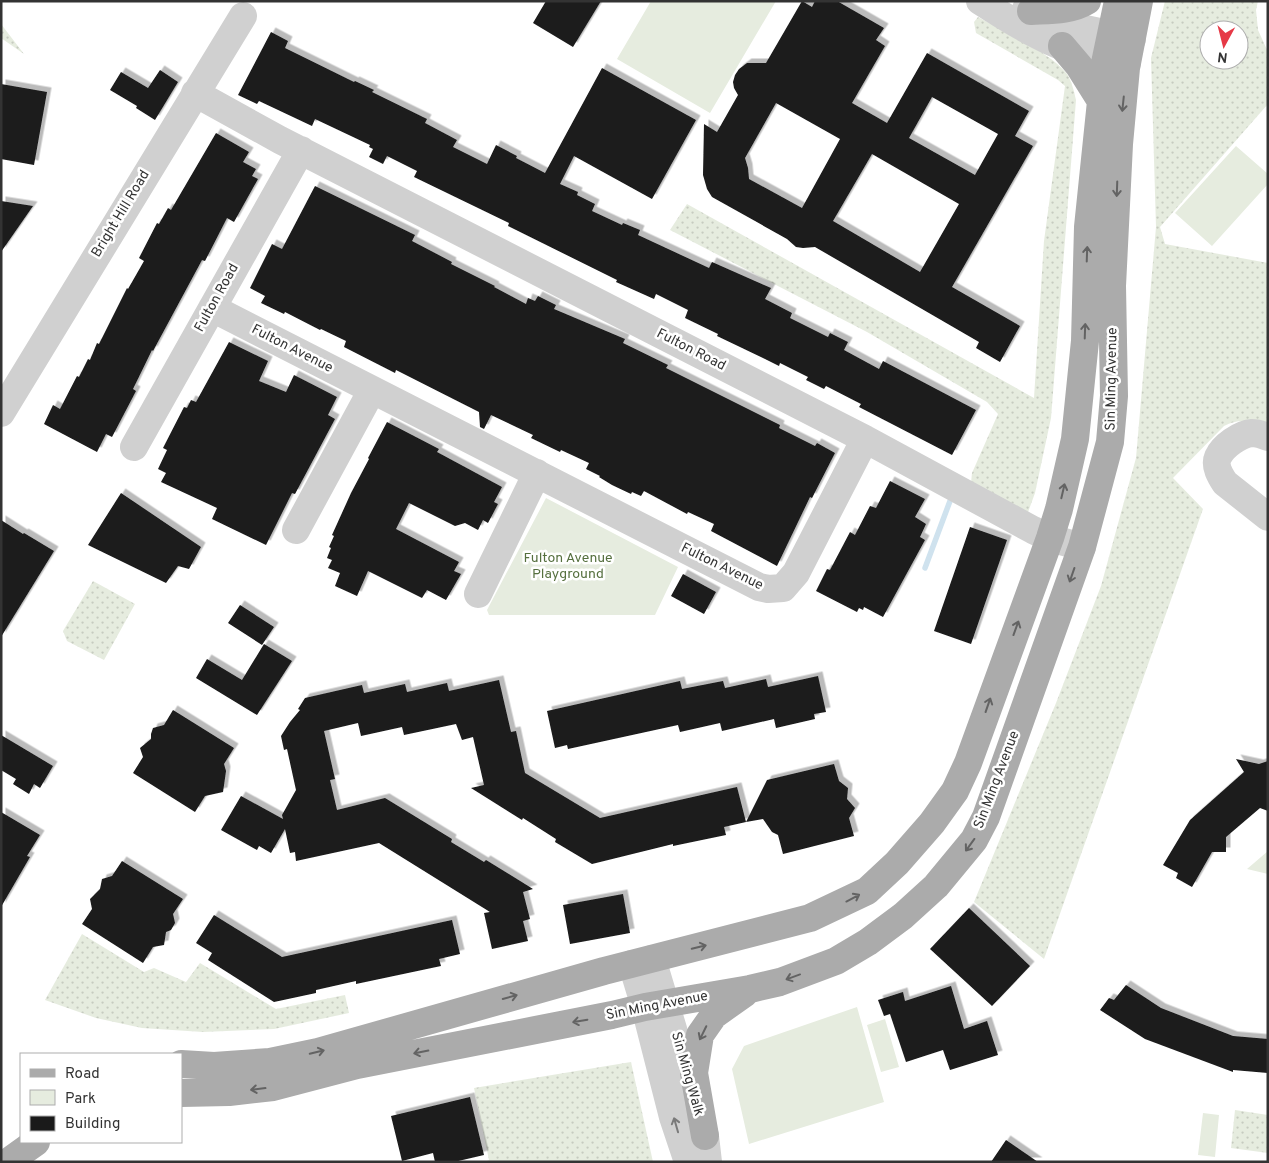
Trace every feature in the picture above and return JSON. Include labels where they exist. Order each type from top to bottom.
[{"type":"main road","points":[[1022,6],[1061,9],[1087,1]]},
{"type":"main road","name":"Sin Ming Avenue","points":[[182,1093],[229,1092],[273,1087],[356,1065],[780,982],[836,961],[868,942],[903,916],[936,886],[968,848],[986,817],[1082,547],[1101,478],[1113,422],[1112,286],[1119,144],[1118,1]]},
{"type":"main road","name":"Sin Ming Avenue","points":[[182,1064],[214,1066],[270,1062],[318,1052],[642,961],[810,918],[867,891],[897,863],[932,823],[954,790],[968,763],[1059,509],[1075,439],[1085,341],[1088,227],[1101,101],[1119,49],[1139,1]]},
{"type":"main road","points":[[1062,46],[1079,66],[1101,101]]},
{"type":"main road","points":[[706,1149],[694,1073],[700,1035],[714,1015],[750,989]]},
{"type":"main road","points":[[1,1146],[20,1131]]},
{"type":"main road","points":[[8,1162],[35,1143]]},
{"type":"street","points":[[980,1],[1033,33],[1089,56],[1119,49]]},
{"type":"street","points":[[1022,6],[1048,21],[1119,49]]},
{"type":"street","name":"Bright Hill Road","points":[[1,413],[243,16]]},
{"type":"street","name":"Fulton Road","points":[[195,93],[301,150],[865,439],[1050,538],[1082,547]]},
{"type":"street","name":"Fulton Road","points":[[134,447],[301,150]]},
{"type":"street","name":"Fulton Avenue","points":[[212,308],[760,587],[778,590],[787,585],[796,573],[865,439]]},
{"type":"street","points":[[296,530],[372,390]]},
{"type":"street","points":[[1268,437],[1253,433],[1237,439],[1225,448],[1217,458],[1217,464],[1225,483],[1268,518]]},
{"type":"street","points":[[478,594],[537,473]]},
{"type":"street","name":"Sin Ming Walk","points":[[642,961],[655,1005],[706,1149]]},
{"type":"street","name":"Sin Ming Walk","points":[[655,1005],[665,1088],[688,1162]]},
{"type":"green space","points":[[651,1],[776,1],[710,113],[617,59]]},
{"type":"green space","points":[[1165,1],[1258,1],[1256,10],[1258,30],[1268,52],[1268,104],[1160,227],[1165,244],[1268,263],[1268,425],[1240,421],[1224,426],[1173,478],[1203,509],[1044,959],[974,902],[1056,703],[1101,586],[1136,458],[1156,227],[1151,58]]},
{"type":"green space","points":[[978,17],[1026,42],[1059,66],[1069,77],[1076,100],[1051,418],[1035,493],[1027,515],[971,483],[972,473],[998,414],[987,402],[867,332],[670,230],[687,204],[1034,398],[1044,241],[1065,86],[1058,80],[976,33],[974,22]]},
{"type":"green space","points":[[1,24],[24,54],[1,38]]},
{"type":"green space","points":[[1236,146],[1268,174],[1268,184],[1212,246],[1175,213]]},
{"type":"green space","name":"Fulton Avenue Playground","points":[[546,498],[678,567],[655,615],[489,615],[487,610]]},
{"type":"green space","points":[[93,581],[135,604],[104,660],[67,641],[63,631]]},
{"type":"green space","points":[[1268,851],[1268,874],[1247,869]]},
{"type":"green space","points":[[82,934],[144,972],[154,968],[186,982],[200,963],[276,1009],[345,995],[349,1013],[274,1029],[203,1032],[142,1028],[96,1018],[45,1000]]},
{"type":"green space","points":[[857,1007],[884,1102],[749,1144],[732,1069],[744,1046]]},
{"type":"green space","points":[[885,1019],[899,1067],[881,1072],[867,1025]]},
{"type":"green space","points":[[631,1062],[653,1162],[485,1162],[489,1160],[474,1088]]},
{"type":"green space","points":[[1235,1110],[1268,1115],[1268,1153],[1231,1148]]},
{"type":"green space","points":[[1203,1113],[1219,1115],[1215,1157],[1198,1155]]},
{"type":"building","points":[[546,1],[601,1],[573,47],[533,23]]},
{"type":"building","points":[[802,1],[812,7],[815,1],[837,1],[884,28],[876,40],[885,46],[852,103],[887,123],[927,53],[1029,111],[1015,136],[1033,146],[952,287],[1020,326],[1000,362],[976,348],[979,342],[815,247],[796,247],[787,239],[712,197],[707,189],[703,175],[704,124],[717,132],[738,95],[733,82],[739,69],[747,63],[766,63]],"holes":[[[932,97],[998,134],[975,175],[909,138]],[[776,103],[840,139],[802,208],[749,179],[745,158]],[[872,154],[959,204],[920,272],[833,221]]]},
{"type":"building","points":[[271,32],[288,41],[285,48],[374,90],[372,92],[427,119],[425,123],[457,140],[453,147],[487,164],[496,145],[545,173],[602,68],[696,120],[652,199],[574,156],[560,184],[578,192],[577,195],[595,204],[592,211],[622,225],[623,223],[640,230],[638,235],[709,268],[712,262],[771,288],[765,299],[792,313],[790,318],[828,337],[830,333],[848,342],[844,350],[879,369],[883,361],[976,410],[952,455],[859,407],[861,404],[826,386],[824,389],[806,380],[808,377],[780,363],[779,366],[717,336],[718,334],[685,318],[688,310],[656,294],[654,299],[616,282],[617,280],[508,226],[509,223],[414,177],[417,171],[387,156],[383,164],[369,157],[373,149],[369,147],[370,145],[315,119],[312,126],[259,101],[257,104],[238,95]]},
{"type":"building","points":[[160,70],[178,82],[155,120],[136,108],[137,106],[110,90],[121,72],[148,88]]},
{"type":"building","points":[[1,84],[47,92],[34,165],[1,159]]},
{"type":"building","points":[[216,133],[249,152],[243,162],[256,169],[252,176],[258,179],[234,222],[227,218],[205,261],[202,260],[152,350],[133,389],[136,391],[112,437],[106,434],[97,452],[44,424],[53,405],[60,409],[77,376],[79,377],[88,359],[90,360],[97,343],[99,344],[127,288],[144,261],[139,258],[157,223],[159,224],[168,208],[171,210]]},
{"type":"building","points":[[315,186],[415,235],[412,241],[526,304],[528,298],[535,301],[538,296],[556,305],[554,309],[625,339],[623,343],[668,365],[666,368],[780,425],[779,428],[815,446],[817,443],[835,453],[812,498],[810,497],[777,566],[711,531],[714,524],[688,512],[687,514],[644,491],[641,496],[632,492],[631,494],[612,485],[586,469],[589,463],[531,438],[533,435],[491,415],[484,429],[480,427],[479,412],[396,370],[395,373],[344,347],[346,341],[285,312],[284,314],[261,303],[265,296],[250,288],[272,244],[282,249]]},
{"type":"building","points":[[1,201],[33,206],[1,252]]},
{"type":"building","points":[[229,342],[268,361],[259,381],[286,392],[294,375],[337,397],[328,415],[335,419],[295,494],[292,493],[266,545],[212,519],[217,508],[161,482],[166,473],[158,469],[167,450],[163,448],[184,407],[187,408],[191,400],[196,402]]},
{"type":"building","points":[[387,422],[439,449],[437,452],[502,487],[494,502],[498,504],[488,523],[483,520],[478,530],[465,523],[455,526],[409,503],[396,529],[459,562],[454,571],[461,574],[446,600],[427,590],[422,598],[368,571],[357,596],[335,586],[340,573],[328,568],[332,560],[327,558],[334,536],[332,535]]},
{"type":"building","points":[[890,481],[925,499],[915,517],[926,524],[920,537],[925,540],[883,617],[864,607],[863,610],[859,608],[857,612],[816,591],[827,569],[830,570],[850,532],[855,535],[870,506],[876,508]]},
{"type":"building","points":[[121,493],[201,547],[189,569],[178,566],[166,583],[88,545]]},
{"type":"building","points":[[1,520],[54,551],[1,637]]},
{"type":"building","points":[[970,527],[1007,540],[971,644],[934,631]]},
{"type":"building","points":[[683,574],[716,592],[704,614],[671,596]]},
{"type":"building","points":[[240,605],[274,627],[262,645],[228,623]]},
{"type":"building","points":[[264,644],[292,661],[257,715],[196,678],[207,659],[242,680]]},
{"type":"building","points":[[818,676],[826,712],[814,714],[815,719],[776,728],[774,719],[722,731],[720,723],[680,732],[678,725],[568,749],[567,745],[555,748],[547,711],[680,681],[682,689],[723,681],[725,688],[766,679],[768,687]]},
{"type":"building","points":[[499,680],[511,732],[516,731],[525,773],[600,818],[737,787],[746,822],[724,827],[726,835],[673,846],[673,844],[592,864],[555,842],[556,839],[523,818],[522,820],[471,788],[484,785],[473,737],[462,740],[456,724],[404,735],[402,727],[361,736],[358,723],[324,731],[335,779],[330,780],[337,810],[385,798],[452,839],[451,842],[484,862],[486,860],[533,889],[523,892],[530,919],[523,921],[528,941],[492,949],[484,913],[490,912],[379,843],[296,861],[295,852],[290,853],[285,829],[271,853],[259,846],[257,850],[221,830],[241,796],[283,819],[282,815],[296,790],[287,749],[284,750],[281,736],[300,710],[298,709],[305,698],[362,685],[364,693],[405,684],[407,692],[447,683],[449,691]]},
{"type":"building","points":[[173,710],[234,748],[224,764],[226,771],[223,792],[205,796],[195,812],[133,773],[143,757],[140,748],[151,739],[153,728],[164,725]]},
{"type":"building","points":[[1,735],[53,766],[40,788],[34,784],[29,794],[13,784],[16,779],[1,770]]},
{"type":"building","points":[[1236,759],[1259,764],[1268,761],[1268,811],[1260,808],[1226,837],[1226,852],[1212,852],[1192,887],[1176,878],[1178,873],[1163,865],[1190,820],[1244,772]]},
{"type":"building","points":[[834,764],[839,781],[848,788],[847,799],[855,808],[849,818],[854,836],[783,854],[778,835],[772,832],[763,819],[746,822],[767,780]]},
{"type":"building","points":[[1,812],[40,835],[27,856],[30,857],[1,907]]},
{"type":"building","points":[[122,861],[183,899],[173,914],[175,923],[171,930],[166,932],[164,945],[153,947],[143,963],[82,924],[92,909],[90,899],[100,889],[102,879],[112,876]]},
{"type":"building","points":[[623,894],[630,933],[570,944],[563,905]]},
{"type":"building","points":[[969,908],[1030,966],[992,1006],[930,949]]},
{"type":"building","points":[[214,915],[282,957],[452,920],[460,954],[439,959],[441,966],[356,984],[356,981],[316,990],[316,993],[274,1002],[208,960],[212,953],[196,943]]},
{"type":"building","points":[[1126,985],[1161,1008],[1233,1036],[1268,1039],[1268,1073],[1233,1070],[1233,1072],[1145,1039],[1100,1010],[1109,998],[1114,1000]]},
{"type":"building","points":[[951,986],[964,1029],[987,1021],[998,1055],[950,1070],[943,1050],[906,1062],[890,1014],[884,1016],[878,1000],[903,992],[905,1001]]},
{"type":"building","points":[[470,1097],[484,1155],[454,1162],[435,1162],[433,1153],[402,1161],[391,1116]]},
{"type":"building","points":[[1006,1140],[1038,1162],[991,1162]]},
{"type":"waterway","points":[[925,568],[950,501]]}]
